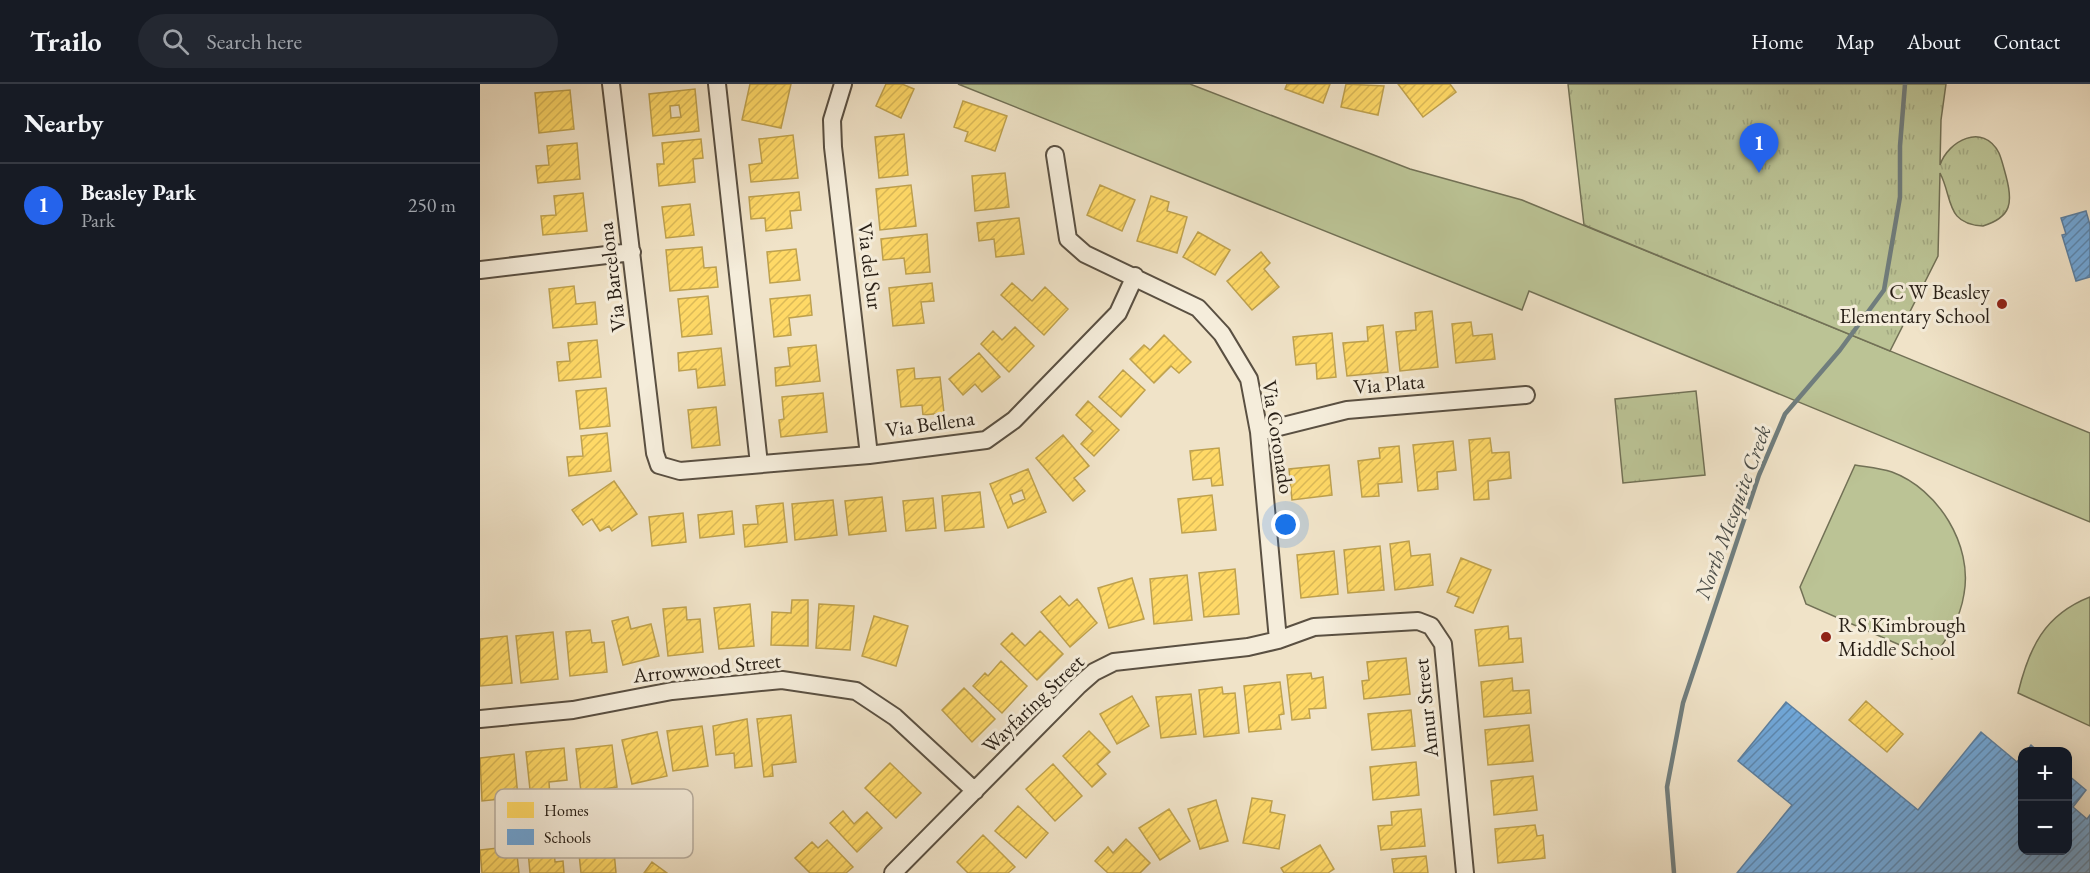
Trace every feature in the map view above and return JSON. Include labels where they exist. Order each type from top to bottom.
[{"type":"street","name":"Via Barcelona","points":[[611,84],[654,453],[659,465]]},
{"type":"street","points":[[717,84],[759,464]]},
{"type":"street","name":"Via del Sur","points":[[843,84],[832,120],[833,147],[869,455]]},
{"type":"street","name":"Via Coronado","points":[[1055,155],[1068,239],[1084,254],[1135,276],[1198,308],[1222,334],[1249,380],[1258,432],[1278,640]]},
{"type":"street","points":[[480,270],[632,252]]},
{"type":"street","name":"Via Bellena","points":[[659,465],[680,471],[869,455],[986,440],[1014,420],[1118,313],[1135,276]]},
{"type":"street","name":"Via Plata","points":[[1258,432],[1347,410],[1526,395]]},
{"type":"street","name":"Amur Street","points":[[1278,640],[1314,627],[1418,621],[1431,626],[1443,644],[1465,873]]},
{"type":"street","name":"Wayfaring Street","points":[[893,873],[1094,672],[1114,662],[1248,647],[1278,640]]},
{"type":"street","name":"Arrowwood Street","points":[[480,719],[573,710],[672,691],[782,680],[856,691],[895,717],[975,791]]},
{"type":"green space","points":[[958,84],[1190,84],[1410,169],[1522,200],[2090,433],[2090,522],[1529,291],[1522,310]]},
{"type":"green space","points":[[1568,84],[1946,84],[1941,120],[1940,165],[1944,156],[1958,142],[1967,138],[1984,138],[1999,153],[2008,185],[2008,207],[2000,218],[1983,226],[1962,220],[1952,208],[1940,173],[1938,256],[1890,351],[1584,225]]},
{"type":"green space","points":[[1696,391],[1705,475],[1623,483],[1615,399]]},
{"type":"green space","points":[[1855,465],[1892,472],[1909,480],[1937,505],[1949,521],[1957,538],[1963,557],[1964,594],[1952,629],[1932,659],[1806,604],[1800,587]]},
{"type":"green space","points":[[2090,597],[2090,726],[2018,693],[2033,648],[2050,623],[2074,604]]},
{"type":"building: Homes","points":[[750,84],[791,84],[781,128],[742,120]]},
{"type":"building: Homes","points":[[886,84],[902,84],[914,89],[901,118],[876,106]]},
{"type":"building: Homes","points":[[1287,84],[1330,84],[1323,103],[1285,89]]},
{"type":"building: Homes","points":[[1346,84],[1384,86],[1378,115],[1341,107]]},
{"type":"building: Homes","points":[[1398,84],[1450,84],[1456,92],[1423,117]]},
{"type":"building: Homes","points":[[695,89],[699,131],[653,136],[649,94]],"holes":[[[679,105],[681,117],[671,118],[670,106]]]},
{"type":"building: Homes","points":[[570,90],[574,129],[539,133],[535,93]]},
{"type":"building: Homes","points":[[963,101],[1007,116],[995,151],[965,141],[968,132],[954,127]]},
{"type":"building: Homes","points":[[904,134],[908,175],[879,178],[875,137]]},
{"type":"building: Homes","points":[[793,135],[798,178],[751,182],[749,165],[762,163],[759,139]]},
{"type":"building: Homes","points":[[701,139],[703,158],[693,159],[695,182],[659,186],[657,164],[664,164],[662,143]]},
{"type":"building: Homes","points":[[577,143],[580,179],[538,183],[536,166],[549,165],[547,146]]},
{"type":"building: Homes","points":[[1005,173],[1009,207],[975,211],[972,176]]},
{"type":"building: Homes","points":[[911,185],[916,226],[880,230],[876,189]]},
{"type":"building: Homes","points":[[1100,185],[1135,200],[1122,231],[1087,215]]},
{"type":"building: Homes","points":[[799,192],[801,210],[790,211],[792,228],[766,231],[765,218],[751,219],[749,197]]},
{"type":"building: Homes","points":[[583,193],[587,231],[543,235],[541,216],[556,215],[554,196]]},
{"type":"building: Homes","points":[[1151,196],[1169,202],[1167,211],[1187,217],[1177,253],[1137,241]]},
{"type":"building: Homes","points":[[690,204],[694,235],[666,238],[662,207]]},
{"type":"building: Homes","points":[[1019,218],[1024,254],[996,257],[994,239],[979,241],[977,223]]},
{"type":"building: Homes","points":[[1198,232],[1230,250],[1215,275],[1183,257]]},
{"type":"building: Homes","points":[[927,234],[930,272],[906,274],[904,258],[883,260],[881,239]]},
{"type":"building: Homes","points":[[702,247],[704,268],[716,267],[718,287],[670,291],[666,250]]},
{"type":"building: Homes","points":[[796,249],[800,280],[770,283],[767,252]]},
{"type":"building: Homes","points":[[1261,252],[1270,263],[1264,269],[1279,287],[1252,310],[1227,281]]},
{"type":"building: Homes","points":[[932,283],[934,301],[921,302],[924,323],[893,326],[889,288]]},
{"type":"building: Homes","points":[[1012,283],[1032,301],[1045,287],[1068,309],[1044,335],[1001,295]]},
{"type":"building: Homes","points":[[574,286],[576,304],[595,302],[597,324],[553,328],[549,289]]},
{"type":"building: Homes","points":[[810,295],[812,315],[789,318],[791,335],[774,337],[770,299]]},
{"type":"building: Homes","points":[[708,296],[712,334],[682,337],[678,299]]},
{"type":"building: Homes","points":[[1432,311],[1438,367],[1400,371],[1396,332],[1416,330],[1415,313]]},
{"type":"building: Homes","points":[[1471,322],[1473,336],[1492,334],[1495,359],[1456,363],[1452,324]]},
{"type":"building: Homes","points":[[1383,325],[1388,372],[1347,376],[1343,343],[1368,341],[1367,327]]},
{"type":"building: Homes","points":[[1015,327],[1034,346],[1009,372],[981,344],[993,331],[1002,340]]},
{"type":"building: Homes","points":[[1332,333],[1336,377],[1317,379],[1316,363],[1296,365],[1293,337]]},
{"type":"building: Homes","points":[[1164,335],[1191,362],[1179,373],[1171,366],[1154,383],[1130,359],[1144,345],[1150,350]]},
{"type":"building: Homes","points":[[597,340],[601,377],[559,381],[557,362],[570,361],[568,343]]},
{"type":"building: Homes","points":[[816,345],[820,381],[776,386],[775,368],[790,366],[788,348]]},
{"type":"building: Homes","points":[[721,348],[725,385],[698,388],[696,369],[679,371],[678,353]]},
{"type":"building: Homes","points":[[979,353],[1000,377],[982,392],[975,384],[963,395],[949,379]]},
{"type":"building: Homes","points":[[914,368],[915,379],[940,377],[944,413],[923,415],[922,405],[901,407],[897,370]]},
{"type":"building: Homes","points":[[1123,370],[1145,390],[1121,417],[1099,397]]},
{"type":"building: Homes","points":[[606,388],[610,426],[580,429],[576,391]]},
{"type":"building: Homes","points":[[823,393],[827,432],[781,437],[779,420],[784,419],[782,397]]},
{"type":"building: Homes","points":[[1088,401],[1119,430],[1094,456],[1081,444],[1093,431],[1076,415]]},
{"type":"building: Homes","points":[[716,407],[720,445],[692,448],[688,410]]},
{"type":"building: Homes","points":[[607,433],[611,471],[569,476],[567,457],[583,456],[581,436]]},
{"type":"building: Homes","points":[[1063,435],[1089,466],[1074,478],[1085,491],[1073,501],[1036,458]]},
{"type":"building: Homes","points":[[1490,438],[1492,453],[1509,452],[1511,478],[1488,481],[1489,499],[1474,500],[1469,440]]},
{"type":"building: Homes","points":[[1453,441],[1456,470],[1437,472],[1438,489],[1418,491],[1413,445]]},
{"type":"building: Homes","points":[[1399,446],[1402,482],[1378,484],[1379,496],[1362,497],[1358,461],[1380,458],[1379,448]]},
{"type":"building: Homes","points":[[1219,448],[1223,485],[1212,486],[1211,478],[1193,480],[1190,451]]},
{"type":"building: Homes","points":[[1329,465],[1332,495],[1292,500],[1289,469]]},
{"type":"building: Homes","points":[[1028,469],[1046,512],[1008,528],[990,484]],"holes":[[[1022,490],[1025,499],[1013,504],[1010,495]]]},
{"type":"building: Homes","points":[[614,481],[637,514],[612,531],[609,526],[600,531],[592,519],[583,525],[572,510]]},
{"type":"building: Homes","points":[[980,492],[984,527],[945,531],[942,496]]},
{"type":"building: Homes","points":[[1212,495],[1216,530],[1182,533],[1178,499]]},
{"type":"building: Homes","points":[[882,497],[886,531],[849,535],[845,501]]},
{"type":"building: Homes","points":[[933,498],[936,528],[906,531],[903,501]]},
{"type":"building: Homes","points":[[833,500],[837,535],[795,540],[792,504]]},
{"type":"building: Homes","points":[[783,503],[787,542],[745,547],[743,525],[758,524],[756,506]]},
{"type":"building: Homes","points":[[732,511],[734,534],[700,538],[698,515]]},
{"type":"building: Homes","points":[[683,513],[686,542],[652,546],[649,517]]},
{"type":"building: Homes","points":[[1409,541],[1411,556],[1430,554],[1433,585],[1395,590],[1390,544]]},
{"type":"building: Homes","points":[[1380,546],[1384,590],[1348,593],[1344,550]]},
{"type":"building: Homes","points":[[1334,551],[1338,594],[1301,598],[1297,555]]},
{"type":"building: Homes","points":[[1461,558],[1491,570],[1473,613],[1455,606],[1459,597],[1447,592]]},
{"type":"building: Homes","points":[[1235,569],[1239,614],[1204,617],[1199,573]]},
{"type":"building: Homes","points":[[1187,575],[1192,620],[1154,624],[1150,579]]},
{"type":"building: Homes","points":[[1132,578],[1144,619],[1109,628],[1098,588]]},
{"type":"building: Homes","points":[[1060,596],[1069,606],[1077,599],[1097,623],[1070,647],[1041,612]]},
{"type":"building: Homes","points":[[792,600],[808,600],[808,646],[771,645],[772,612],[791,613]]},
{"type":"building: Homes","points":[[750,604],[754,646],[719,649],[714,608]]},
{"type":"building: Homes","points":[[819,604],[854,606],[850,650],[816,648]]},
{"type":"building: Homes","points":[[686,607],[687,620],[700,619],[703,652],[668,656],[663,609]]},
{"type":"building: Homes","points":[[874,616],[908,626],[896,666],[862,656]]},
{"type":"building: Homes","points":[[628,617],[631,629],[651,624],[659,656],[623,665],[612,621]]},
{"type":"building: Homes","points":[[1508,626],[1509,639],[1521,638],[1523,662],[1479,666],[1475,630]]},
{"type":"building: Homes","points":[[590,630],[592,643],[604,642],[607,672],[570,676],[566,632]]},
{"type":"building: Homes","points":[[1040,631],[1063,654],[1037,680],[1001,644],[1012,633],[1025,646]]},
{"type":"building: Homes","points":[[553,632],[558,679],[521,683],[516,636]]},
{"type":"building: Homes","points":[[507,636],[512,683],[480,686],[480,639]]},
{"type":"building: Homes","points":[[1406,658],[1410,694],[1364,699],[1362,681],[1369,680],[1367,662]]},
{"type":"building: Homes","points":[[1001,661],[1027,686],[1002,713],[973,686],[985,673],[988,676]]},
{"type":"building: Homes","points":[[1311,673],[1312,679],[1323,677],[1326,708],[1309,709],[1310,718],[1292,720],[1287,675]]},
{"type":"building: Homes","points":[[1512,678],[1513,691],[1529,690],[1531,713],[1484,717],[1481,682]]},
{"type":"building: Homes","points":[[1280,682],[1284,714],[1279,715],[1281,729],[1249,732],[1244,686]]},
{"type":"building: Homes","points":[[1222,687],[1223,694],[1235,693],[1239,733],[1204,737],[1199,690]]},
{"type":"building: Homes","points":[[964,688],[995,719],[972,742],[942,710]]},
{"type":"building: Homes","points":[[1191,694],[1196,734],[1161,738],[1156,697]]},
{"type":"building: Homes","points":[[1132,696],[1149,726],[1117,744],[1100,714]]},
{"type":"building: Homes","points":[[1866,701],[1903,734],[1887,752],[1849,720]]},
{"type":"building: Homes","points":[[1411,710],[1415,746],[1372,750],[1368,714]]},
{"type":"building: Homes","points":[[791,715],[796,762],[772,765],[773,776],[764,777],[757,719]]},
{"type":"building: Homes","points":[[747,719],[752,766],[735,768],[734,753],[716,755],[713,726]]},
{"type":"building: Homes","points":[[1529,725],[1533,761],[1488,765],[1485,730]]},
{"type":"building: Homes","points":[[702,726],[708,766],[673,771],[667,731]]},
{"type":"building: Homes","points":[[1089,731],[1110,752],[1097,764],[1106,774],[1092,787],[1063,756]]},
{"type":"building: Homes","points":[[657,732],[667,776],[632,784],[622,740]]},
{"type":"building: Homes","points":[[612,745],[617,787],[581,789],[576,749]]},
{"type":"building: Homes","points":[[564,748],[567,780],[549,782],[549,789],[530,789],[526,752]]},
{"type":"building: Homes","points":[[514,754],[517,789],[495,789],[495,800],[482,801],[480,758]]},
{"type":"building: Homes","points":[[1416,762],[1419,795],[1373,800],[1370,767]]},
{"type":"building: Homes","points":[[890,763],[921,793],[896,818],[865,788]]},
{"type":"building: Homes","points":[[1053,764],[1082,796],[1055,821],[1026,789]]},
{"type":"building: Homes","points":[[1533,776],[1537,810],[1494,815],[1491,781]]},
{"type":"building: Homes","points":[[1252,798],[1272,801],[1270,812],[1285,815],[1279,849],[1243,843]]},
{"type":"building: Homes","points":[[1216,800],[1228,841],[1200,849],[1188,809]]},
{"type":"building: Homes","points":[[1018,806],[1048,833],[1026,858],[995,831]]},
{"type":"building: Homes","points":[[1169,809],[1190,841],[1160,860],[1139,828]]},
{"type":"building: Homes","points":[[1421,809],[1425,846],[1381,850],[1378,826],[1392,825],[1391,812]]},
{"type":"building: Homes","points":[[843,811],[854,824],[867,812],[882,828],[857,852],[830,823]]},
{"type":"building: Homes","points":[[1535,825],[1537,836],[1543,835],[1545,858],[1498,863],[1495,829]]},
{"type":"building: Homes","points":[[983,835],[1015,867],[1008,873],[968,873],[957,862]]},
{"type":"building: Homes","points":[[1126,839],[1150,863],[1140,873],[1108,873],[1095,861],[1108,847],[1113,853]]},
{"type":"building: Homes","points":[[827,840],[853,867],[846,873],[810,873],[795,858],[812,842],[818,848]]},
{"type":"building: Homes","points":[[1320,845],[1334,869],[1328,873],[1284,873],[1281,868]]},
{"type":"building: Homes","points":[[495,848],[495,858],[517,858],[519,873],[482,873],[480,850]]},
{"type":"building: Homes","points":[[1426,856],[1428,873],[1394,873],[1392,859]]},
{"type":"building: Homes","points":[[529,858],[555,858],[555,862],[563,861],[564,873],[530,873]]},
{"type":"building: Homes","points":[[579,858],[615,858],[616,873],[581,873]]},
{"type":"building: Homes","points":[[652,862],[667,873],[644,873]]},
{"type":"building: Schools","points":[[2086,211],[2090,225],[2090,277],[2076,281],[2062,235],[2066,234],[2061,218]]},
{"type":"building: Schools","points":[[1786,702],[1918,810],[1981,732],[2018,761],[2018,855],[2072,855],[2072,778],[2086,790],[2073,807],[2087,819],[2090,815],[2090,873],[1737,873],[1792,805],[1738,761]]},
{"type":"waterway","name":"North Mesquite Creek","points":[[1674,873],[1667,787],[1683,703],[1759,475],[1785,414],[1840,350],[1884,290],[1900,197],[1900,146],[1905,84]]},
{"type":"place","name":"Beasley Park","points":[[1759,173]]},
{"type":"place","name":"C W Beasley Elementary School","points":[[2002,304]]},
{"type":"place","name":"R S Kimbrough Middle School","points":[[1826,637]]}]
